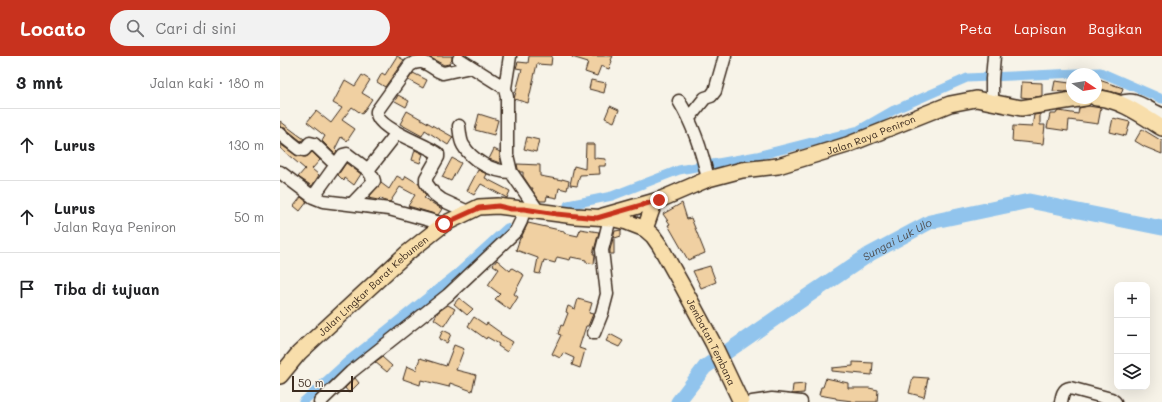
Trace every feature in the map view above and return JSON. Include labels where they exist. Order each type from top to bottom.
[{"type":"main road","points":[[1102,98],[1118,103],[1162,128]]},
{"type":"main road","name":"Jalan Raya Peniron","points":[[603,218],[659,200],[705,166],[742,170],[778,166],[847,145],[950,104],[976,99],[1021,108],[1066,101]]},
{"type":"main road","points":[[645,229],[653,206],[659,200]]},
{"type":"main road","name":"Jalan Lingkar Barat Kebumen","points":[[280,376],[300,354],[355,300],[406,254],[444,224],[479,208],[498,206],[511,209],[603,218],[627,222],[645,229],[653,236],[683,287]]},
{"type":"main road","name":"Jembatan Tembana","points":[[683,287],[744,401]]},
{"type":"street","points":[[320,402],[351,372],[448,295],[516,231],[521,221],[531,210],[511,172],[507,155],[507,97],[505,88],[510,56]]},
{"type":"street","points":[[689,118],[705,98],[711,96],[714,91],[725,56]]},
{"type":"street","points":[[459,59],[505,88]]},
{"type":"street","points":[[992,103],[994,59]]},
{"type":"street","points":[[468,212],[442,200],[434,194],[426,183],[426,178],[438,157],[438,154],[397,133],[379,120],[377,111],[410,65],[420,61],[443,73],[471,67]]},
{"type":"street","points":[[1118,103],[1127,100],[1135,101],[1162,114]]},
{"type":"street","points":[[679,102],[689,118],[705,166]]},
{"type":"street","points":[[459,126],[462,143],[474,158],[494,170],[511,172]]},
{"type":"street","points":[[368,170],[397,133]]},
{"type":"street","points":[[280,134],[302,150],[304,150],[310,143],[314,144],[336,165]]},
{"type":"street","points":[[313,197],[343,155],[347,154],[368,170],[374,181],[352,204]]},
{"type":"street","points":[[280,172],[313,197],[323,200],[389,209],[444,224]]},
{"type":"street","points":[[594,333],[602,313],[607,294],[602,250],[603,218]]},
{"type":"street","points":[[1061,402],[1063,392],[1067,388],[1111,399],[1116,402]]},
{"type":"street","points":[[744,401],[772,399],[801,402]]},
{"type":"building","points":[[397,56],[404,60],[385,87],[377,82],[382,73],[385,75]]},
{"type":"building","points":[[427,56],[452,56],[452,60],[449,64],[444,65]]},
{"type":"building","points":[[529,56],[552,56],[551,65],[537,64],[528,103],[514,99],[522,69],[516,68],[518,62],[528,63]]},
{"type":"building","points":[[572,56],[613,56],[609,69],[601,66],[597,76],[585,72],[588,62]]},
{"type":"building","points":[[413,73],[427,80],[423,88],[408,80]]},
{"type":"building","points":[[362,75],[370,80],[362,93],[372,99],[362,114],[352,107],[342,120],[355,129],[347,141],[341,137],[335,149],[337,151],[335,154],[322,141],[325,136],[307,122],[316,111],[331,123],[342,108],[333,103],[345,80],[355,86]]},
{"type":"building","points":[[591,80],[606,83],[604,93],[589,89]]},
{"type":"building","points":[[1055,81],[1066,82],[1066,92],[1053,91]]},
{"type":"building","points":[[1102,81],[1123,88],[1121,94],[1102,89]]},
{"type":"building","points":[[1022,82],[1042,83],[1042,96],[1029,98],[1021,97]]},
{"type":"building","points":[[398,95],[409,101],[406,107],[395,101]]},
{"type":"building","points":[[610,106],[619,110],[614,122],[605,118]]},
{"type":"building","points":[[1088,106],[1101,108],[1098,124],[1069,120],[1068,131],[1047,128],[1050,114],[1056,114],[1059,111],[1078,114],[1079,108]]},
{"type":"building","points":[[407,111],[453,137],[448,145],[425,130],[422,136],[400,124]]},
{"type":"building","points":[[479,114],[498,120],[494,135],[475,130]]},
{"type":"building","points":[[1040,114],[1040,125],[1045,125],[1043,144],[1012,141],[1013,126],[1032,127],[1034,115]]},
{"type":"building","points":[[1113,118],[1130,122],[1126,136],[1110,132]]},
{"type":"building","points":[[280,121],[304,139],[301,141],[285,128],[280,127]]},
{"type":"building","points":[[1142,129],[1162,141],[1162,154],[1135,141]]},
{"type":"building","points":[[527,137],[539,140],[536,152],[524,149]]},
{"type":"building","points":[[280,144],[297,156],[306,157],[312,152],[320,160],[312,169],[319,175],[312,186],[298,177],[305,169],[280,148]]},
{"type":"building","points":[[586,144],[594,144],[594,158],[606,159],[605,166],[599,166],[600,174],[580,175],[577,186],[570,185],[574,166],[585,169]]},
{"type":"building","points":[[494,149],[500,152],[500,163],[489,159]]},
{"type":"building","points":[[415,150],[423,154],[420,163],[412,160]]},
{"type":"building","points":[[452,158],[461,163],[451,181],[442,177]]},
{"type":"building","points":[[346,163],[361,174],[354,185],[345,178],[344,181],[338,175]]},
{"type":"building","points":[[517,164],[540,165],[540,176],[569,181],[567,190],[559,188],[557,198],[547,196],[546,201],[540,201],[532,190],[533,188],[531,188],[523,176],[523,172],[520,172],[518,169]]},
{"type":"building","points":[[478,170],[487,174],[485,178],[510,191],[507,198],[481,184],[474,195],[467,191]]},
{"type":"building","points":[[397,176],[404,180],[406,176],[419,184],[426,196],[424,198],[442,209],[438,215],[408,206],[415,195],[400,187],[390,202],[380,198],[378,200],[368,198],[381,183],[389,189]]},
{"type":"building","points":[[301,197],[307,202],[300,211],[294,206]]},
{"type":"building","points":[[682,203],[687,219],[691,218],[705,253],[688,260],[668,225],[670,224],[663,214]]},
{"type":"building","points":[[528,223],[564,231],[564,233],[578,236],[580,229],[599,232],[593,254],[595,254],[594,264],[586,262],[586,260],[571,257],[570,260],[557,257],[555,263],[544,260],[540,274],[535,273],[538,258],[516,250],[520,238]]},
{"type":"building","points":[[621,230],[621,236],[615,238],[614,236],[614,254],[610,254],[615,231]]},
{"type":"building","points":[[497,260],[510,271],[512,268],[524,275],[514,294],[518,297],[510,310],[495,299],[500,294],[488,285],[499,269],[493,265]]},
{"type":"building","points":[[710,266],[716,282],[701,288],[693,271]]},
{"type":"building","points":[[459,298],[473,309],[467,315],[454,304]]},
{"type":"building","points":[[578,299],[592,303],[589,313],[593,314],[588,326],[586,326],[579,348],[585,350],[580,368],[572,365],[574,358],[563,353],[560,358],[552,354],[561,335],[558,334],[568,313],[566,312],[568,306],[575,309]]},
{"type":"building","points":[[448,305],[455,309],[444,326],[434,319],[438,312]]},
{"type":"building","points":[[474,317],[486,325],[487,323],[501,333],[500,334],[513,342],[507,352],[498,346],[499,344],[487,337],[486,339],[468,326]]},
{"type":"building","points":[[443,330],[451,334],[447,343],[439,339]]},
{"type":"building","points":[[610,334],[623,341],[619,347],[606,341]]},
{"type":"building","points":[[454,345],[464,349],[456,370],[476,375],[472,391],[450,383],[449,387],[421,380],[420,385],[403,379],[407,366],[416,370],[420,358],[446,366]]},
{"type":"building","points":[[382,357],[392,366],[387,372],[375,362]]},
{"type":"building","points":[[853,362],[873,363],[872,375],[832,371],[832,368],[853,366]]},
{"type":"building","points":[[913,377],[928,378],[924,397],[909,393]]},
{"type":"building","points":[[355,378],[359,383],[349,393],[345,388]]},
{"type":"building","points":[[826,378],[848,383],[848,388],[869,388],[878,390],[877,402],[852,402],[819,395]]},
{"type":"building","points":[[805,384],[804,393],[792,394],[793,385]]},
{"type":"waterway","points":[[568,205],[612,196],[679,170],[757,156],[859,130],[894,110],[967,78],[1100,72],[1162,99]]},
{"type":"waterway","name":"Sungai Luk Ulo","points":[[678,402],[705,367],[870,254],[930,222],[1029,201],[1162,228]]},
{"type":"waterway","points":[[303,402],[348,361],[459,272],[507,228]]},
{"type":"route","points":[[444,224],[479,208],[498,206],[511,209],[524,209],[597,218],[659,200]]}]
